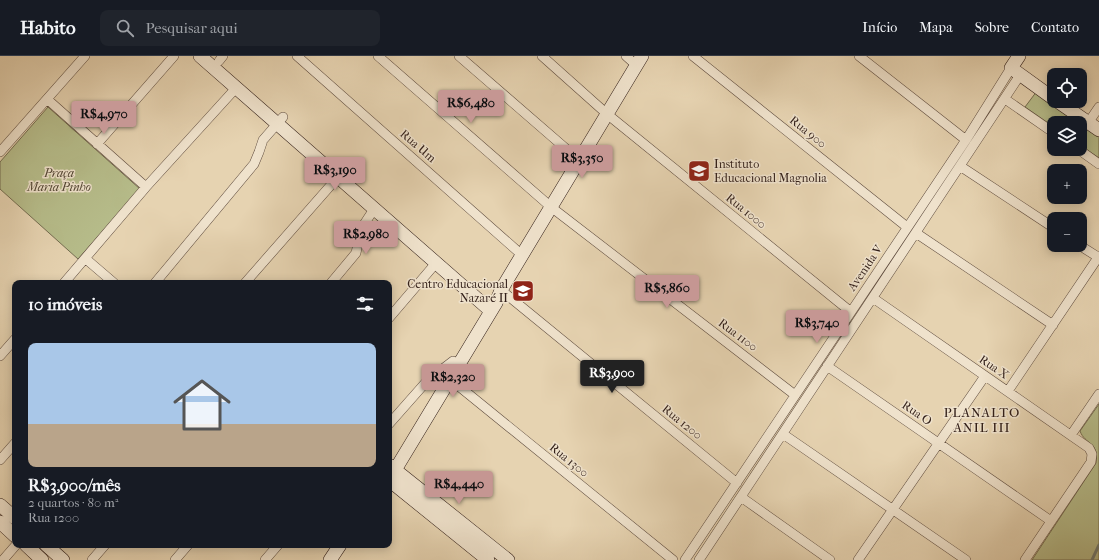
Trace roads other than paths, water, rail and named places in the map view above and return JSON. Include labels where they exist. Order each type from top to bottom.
[{"type":"main road","points":[[200,56],[236,88],[280,120],[491,305]]},
{"type":"main road","points":[[1019,56],[1016,72],[1047,94]]},
{"type":"main road","points":[[218,58],[338,177],[436,263],[491,305]]},
{"type":"main road","points":[[392,470],[639,60]]},
{"type":"main road","points":[[1067,108],[1094,127]]},
{"type":"main road","points":[[392,470],[450,379],[456,363]]},
{"type":"main road","points":[[392,474],[508,560]]},
{"type":"main road","points":[[392,475],[488,560]]},
{"type":"main road","points":[[0,505],[12,515]]},
{"type":"main road","points":[[0,522],[12,533]]},
{"type":"main road","points":[[29,548],[42,560]]},
{"type":"main road","points":[[49,548],[63,560]]},
{"type":"main road","points":[[330,560],[338,548]]},
{"type":"main road","points":[[341,560],[348,548]]},
{"type":"street","points":[[0,152],[85,56]]},
{"type":"street","points":[[97,144],[174,56]]},
{"type":"street","name":"Rua Um","points":[[298,56],[522,255]]},
{"type":"street","name":"Rua 1100","points":[[378,56],[551,207],[795,395]]},
{"type":"street","points":[[459,56],[579,160]]},
{"type":"street","name":"Rua 1000","points":[[542,56],[607,114],[850,312]]},
{"type":"street","points":[[626,56],[639,60]]},
{"type":"street","name":"Rua 900","points":[[693,56],[907,227]]},
{"type":"street","points":[[859,56],[966,140]]},
{"type":"street","name":"Avenida V","points":[[685,560],[966,140],[1016,72]]},
{"type":"street","name":"Avenida V","points":[[699,560],[1005,99],[1016,72]]},
{"type":"street","points":[[67,280],[146,188],[236,88]]},
{"type":"street","points":[[47,99],[146,188]]},
{"type":"street","points":[[1005,99],[1047,128]]},
{"type":"street","points":[[1094,127],[1099,107]]},
{"type":"street","points":[[157,280],[254,164],[263,140],[280,120]]},
{"type":"street","points":[[1087,155],[1099,164]]},
{"type":"street","points":[[960,166],[1047,223]]},
{"type":"street","points":[[249,280],[338,177]]},
{"type":"street","points":[[334,280],[356,253],[361,229],[374,209]]},
{"type":"street","points":[[916,233],[1053,325]]},
{"type":"street","points":[[1008,391],[1098,257],[1087,250]]},
{"type":"street","points":[[86,259],[110,280]]},
{"type":"street","points":[[392,314],[436,263]]},
{"type":"street","name":"Rua 1200","points":[[501,290],[737,483]]},
{"type":"street","name":"Rua X","points":[[873,298],[1071,434],[1089,448],[1092,454],[1091,462],[1051,521]]},
{"type":"street","points":[[0,356],[12,342]]},
{"type":"street","points":[[392,421],[427,381],[456,363]]},
{"type":"street","name":"Rua O","points":[[827,366],[1051,521]]},
{"type":"street","points":[[858,560],[985,376]]},
{"type":"street","name":"Rua 1300","points":[[450,379],[673,560]]},
{"type":"street","points":[[1071,434],[1099,394]]},
{"type":"street","points":[[783,434],[966,560]]},
{"type":"street","points":[[0,460],[12,446]]},
{"type":"street","points":[[741,498],[830,560]]},
{"type":"street","points":[[1025,560],[1051,521]]},
{"type":"street","points":[[3,560],[13,548]]},
{"type":"street","points":[[92,560],[102,548]]},
{"type":"street","points":[[175,560],[185,548]]},
{"type":"street","points":[[265,560],[275,548]]},
{"type":"waterway","points":[[1092,560],[1099,545]]},
{"type":"place","name":"Instituto Educacional Magnolia","points":[[699,171]]},
{"type":"place","name":"Centro Educacional Nazaré II","points":[[523,291]]},
{"type":"district","name":"PLANALTO ANIL III","points":[[982,420]]},
{"type":"park label","name":"Praça Maria Pinho","points":[[59,180]]}]
